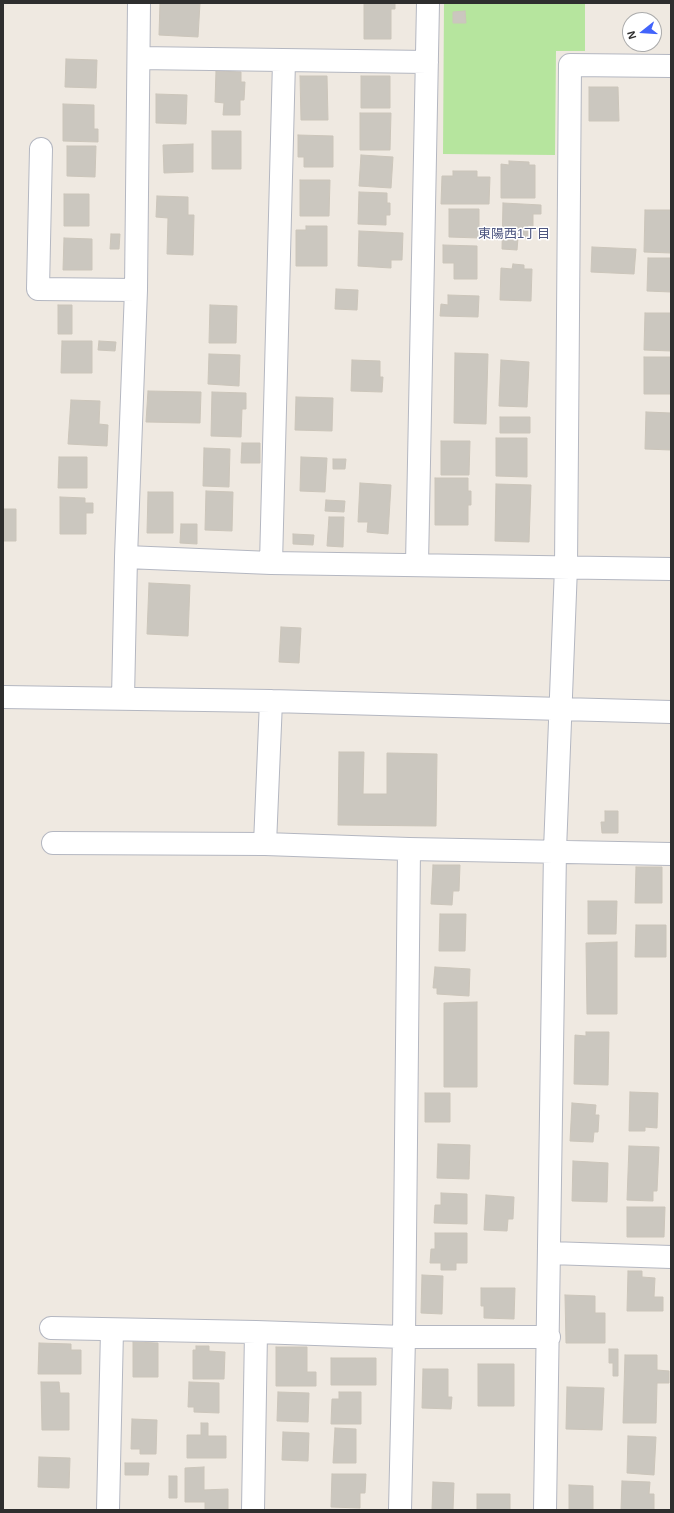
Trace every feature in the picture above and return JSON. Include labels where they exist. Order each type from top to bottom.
[{"type":"street","points":[[123,698],[126,558],[136,290],[139,3]]},
{"type":"street","points":[[417,564],[428,3]]},
{"type":"street","points":[[139,58],[427,62]]},
{"type":"street","points":[[271,563],[284,61]]},
{"type":"street","points":[[545,1510],[549,1337],[555,850],[566,567],[570,65],[671,66]]},
{"type":"street","points":[[41,149],[38,289],[136,290]]},
{"type":"street","points":[[126,558],[271,563],[671,569]]},
{"type":"street","points":[[3,696],[271,701],[671,712]]},
{"type":"street","points":[[264,844],[271,701]]},
{"type":"street","points":[[53,842],[264,844],[409,849],[555,850],[671,854]]},
{"type":"street","points":[[400,1510],[404,1337],[409,849]]},
{"type":"street","points":[[550,1253],[671,1257]]},
{"type":"street","points":[[51,1328],[256,1332],[404,1337],[549,1337]]},
{"type":"street","points":[[108,1510],[112,1330]]},
{"type":"street","points":[[253,1510],[256,1332]]},
{"type":"green space","points":[[444,3],[585,3],[585,51],[556,51],[555,155],[443,154]]},
{"type":"building","points":[[160,3],[200,3],[198,37],[159,35]]},
{"type":"building","points":[[364,3],[395,3],[395,9],[391,9],[391,39],[364,39]]},
{"type":"building","points":[[465,11],[466,23],[453,23],[453,12]]},
{"type":"building","points":[[66,59],[97,60],[96,88],[65,87]]},
{"type":"building","points":[[216,71],[241,72],[241,82],[245,82],[244,100],[240,100],[240,115],[223,115],[224,103],[215,102]]},
{"type":"building","points":[[300,76],[327,76],[328,120],[301,120]]},
{"type":"building","points":[[361,76],[390,76],[390,108],[361,108]]},
{"type":"building","points":[[589,87],[618,87],[619,121],[589,121]]},
{"type":"building","points":[[156,94],[187,95],[186,124],[156,123]]},
{"type":"building","points":[[63,104],[94,105],[94,129],[98,129],[98,142],[63,141]]},
{"type":"building","points":[[360,113],[391,113],[390,150],[360,150]]},
{"type":"building","points":[[212,131],[241,131],[241,169],[212,169]]},
{"type":"building","points":[[298,135],[333,136],[333,167],[304,167],[304,157],[298,157]]},
{"type":"building","points":[[193,144],[193,172],[164,173],[163,145]]},
{"type":"building","points":[[67,146],[96,146],[95,177],[67,176]]},
{"type":"building","points":[[361,155],[393,157],[391,188],[359,186]]},
{"type":"building","points":[[509,161],[529,162],[529,165],[535,165],[535,198],[501,198],[501,164],[509,165]]},
{"type":"building","points":[[453,171],[477,171],[477,177],[490,177],[489,204],[441,204],[442,176],[453,176]]},
{"type":"building","points":[[300,180],[330,180],[329,216],[300,216]]},
{"type":"building","points":[[359,192],[387,193],[387,203],[390,203],[390,215],[386,215],[386,225],[358,224]]},
{"type":"building","points":[[64,194],[89,194],[89,226],[64,226]]},
{"type":"building","points":[[157,196],[188,197],[188,215],[194,215],[193,255],[167,254],[168,218],[156,217]]},
{"type":"building","points":[[503,203],[541,205],[541,214],[533,214],[533,226],[528,225],[528,238],[518,238],[517,250],[502,249]]},
{"type":"building","points":[[449,209],[479,209],[479,238],[449,237]]},
{"type":"building","points":[[645,210],[671,210],[671,253],[644,252]]},
{"type":"building","points":[[306,226],[327,226],[327,266],[296,266],[296,230],[306,230]]},
{"type":"building","points":[[359,231],[403,233],[402,260],[391,260],[391,268],[358,266]]},
{"type":"building","points":[[111,234],[120,234],[119,249],[110,249]]},
{"type":"building","points":[[64,238],[92,239],[92,270],[63,270]]},
{"type":"building","points":[[443,245],[477,246],[477,279],[454,279],[454,263],[443,263]]},
{"type":"building","points":[[592,247],[636,249],[634,274],[591,272]]},
{"type":"building","points":[[648,258],[671,258],[671,292],[647,291]]},
{"type":"building","points":[[513,264],[524,265],[524,269],[532,269],[531,301],[500,300],[501,268],[512,269]]},
{"type":"building","points":[[336,289],[358,290],[357,310],[335,309]]},
{"type":"building","points":[[448,295],[479,296],[478,317],[440,316],[441,304],[448,305]]},
{"type":"building","points":[[58,305],[72,305],[72,334],[58,334]]},
{"type":"building","points":[[210,305],[237,306],[236,343],[209,343]]},
{"type":"building","points":[[645,313],[671,313],[671,351],[644,350]]},
{"type":"building","points":[[62,341],[92,341],[92,373],[61,373]]},
{"type":"building","points":[[99,341],[116,342],[115,351],[98,350]]},
{"type":"building","points":[[455,353],[488,354],[486,424],[454,423]]},
{"type":"building","points":[[209,354],[240,355],[239,386],[208,384]]},
{"type":"building","points":[[644,357],[671,357],[671,394],[644,394]]},
{"type":"building","points":[[352,360],[380,361],[380,377],[383,377],[382,392],[351,391]]},
{"type":"building","points":[[501,360],[529,362],[527,407],[499,406]]},
{"type":"building","points":[[148,391],[201,392],[200,423],[146,422]]},
{"type":"building","points":[[212,392],[246,393],[246,409],[242,409],[241,437],[211,436]]},
{"type":"building","points":[[296,397],[333,398],[332,431],[295,430]]},
{"type":"building","points":[[71,400],[100,401],[99,424],[108,425],[107,446],[68,444]]},
{"type":"building","points":[[646,412],[671,413],[671,450],[645,449]]},
{"type":"building","points":[[500,417],[530,417],[530,433],[500,433]]},
{"type":"building","points":[[496,438],[527,438],[527,477],[496,476]]},
{"type":"building","points":[[441,441],[470,441],[469,475],[441,475]]},
{"type":"building","points":[[242,443],[260,443],[260,463],[241,463]]},
{"type":"building","points":[[204,448],[230,449],[229,487],[203,486]]},
{"type":"building","points":[[59,457],[87,457],[87,488],[58,488]]},
{"type":"building","points":[[301,457],[327,458],[325,492],[300,491]]},
{"type":"building","points":[[333,459],[346,459],[345,469],[333,469]]},
{"type":"building","points":[[435,478],[468,478],[468,491],[471,491],[471,505],[468,505],[468,525],[435,525]]},
{"type":"building","points":[[360,483],[391,485],[388,534],[367,532],[368,522],[358,522]]},
{"type":"building","points":[[496,484],[531,485],[529,542],[495,541]]},
{"type":"building","points":[[206,491],[233,492],[232,531],[205,530]]},
{"type":"building","points":[[148,492],[173,492],[173,533],[147,533]]},
{"type":"building","points":[[60,497],[85,498],[85,503],[93,503],[93,513],[86,513],[86,534],[60,534]]},
{"type":"building","points":[[326,500],[345,501],[344,512],[325,511]]},
{"type":"building","points":[[3,509],[16,509],[16,541],[3,541]]},
{"type":"building","points":[[329,517],[344,517],[343,547],[327,546]]},
{"type":"building","points":[[181,524],[197,524],[197,544],[180,543]]},
{"type":"building","points":[[293,534],[314,535],[313,545],[293,544]]},
{"type":"building","points":[[149,583],[190,585],[188,636],[147,634]]},
{"type":"building","points":[[281,627],[301,628],[299,663],[279,662]]},
{"type":"building","points":[[339,752],[364,752],[363,794],[387,794],[387,753],[437,754],[436,826],[338,825]]},
{"type":"building","points":[[605,811],[618,811],[618,833],[602,833],[601,822],[605,822]]},
{"type":"building","points":[[433,865],[460,865],[459,891],[453,891],[452,905],[431,904]]},
{"type":"building","points":[[636,867],[662,867],[662,903],[635,903]]},
{"type":"building","points":[[588,901],[617,901],[616,934],[588,934]]},
{"type":"building","points":[[440,914],[466,914],[465,951],[439,951]]},
{"type":"building","points":[[636,925],[666,925],[666,957],[635,957]]},
{"type":"building","points":[[617,942],[617,1014],[587,1014],[586,943]]},
{"type":"building","points":[[435,967],[470,969],[469,996],[437,994],[437,988],[433,988]]},
{"type":"building","points":[[477,1002],[477,1087],[444,1087],[444,1003]]},
{"type":"building","points":[[586,1032],[609,1032],[608,1085],[574,1084],[575,1035],[586,1036]]},
{"type":"building","points":[[630,1092],[658,1093],[657,1128],[645,1127],[645,1131],[629,1131]]},
{"type":"building","points":[[425,1093],[450,1093],[450,1122],[425,1122]]},
{"type":"building","points":[[572,1103],[596,1105],[595,1115],[599,1115],[598,1132],[594,1132],[593,1142],[570,1141]]},
{"type":"building","points":[[438,1144],[470,1145],[469,1179],[437,1178]]},
{"type":"building","points":[[629,1146],[659,1147],[657,1191],[653,1191],[653,1201],[627,1200]]},
{"type":"building","points":[[573,1161],[608,1163],[607,1202],[572,1201]]},
{"type":"building","points":[[441,1193],[467,1194],[467,1224],[434,1223],[435,1205],[441,1205]]},
{"type":"building","points":[[486,1195],[514,1197],[513,1219],[508,1219],[507,1231],[484,1230]]},
{"type":"building","points":[[627,1207],[665,1207],[664,1237],[627,1237]]},
{"type":"building","points":[[435,1233],[467,1233],[467,1263],[456,1263],[456,1270],[441,1270],[441,1263],[430,1263],[431,1249],[435,1249]]},
{"type":"building","points":[[628,1271],[642,1271],[642,1277],[655,1278],[654,1297],[663,1297],[663,1311],[627,1311]]},
{"type":"building","points":[[422,1275],[443,1276],[442,1314],[421,1313]]},
{"type":"building","points":[[481,1288],[515,1288],[514,1319],[484,1318],[484,1306],[481,1306]]},
{"type":"building","points":[[565,1295],[595,1296],[595,1313],[605,1313],[605,1343],[566,1343]]},
{"type":"building","points":[[133,1342],[158,1343],[158,1377],[133,1377]]},
{"type":"building","points":[[39,1343],[71,1344],[71,1350],[81,1350],[81,1374],[38,1374]]},
{"type":"building","points":[[196,1346],[209,1346],[209,1351],[225,1352],[224,1379],[193,1379],[193,1350],[196,1350]]},
{"type":"building","points":[[276,1347],[307,1347],[307,1372],[316,1372],[316,1386],[276,1386]]},
{"type":"building","points":[[609,1349],[618,1349],[618,1376],[613,1376],[613,1363],[609,1363]]},
{"type":"building","points":[[625,1355],[657,1355],[657,1370],[669,1371],[669,1383],[657,1383],[656,1423],[623,1423]]},
{"type":"building","points":[[331,1358],[376,1358],[376,1385],[331,1385]]},
{"type":"building","points":[[478,1364],[514,1364],[514,1406],[478,1406]]},
{"type":"building","points":[[423,1369],[448,1369],[448,1397],[452,1397],[451,1409],[422,1408]]},
{"type":"building","points":[[41,1382],[59,1382],[60,1393],[69,1393],[69,1430],[42,1430]]},
{"type":"building","points":[[189,1382],[219,1383],[219,1413],[194,1412],[194,1407],[188,1407]]},
{"type":"building","points":[[567,1387],[604,1388],[602,1430],[566,1429]]},
{"type":"building","points":[[278,1392],[309,1393],[308,1422],[277,1421]]},
{"type":"building","points":[[339,1392],[361,1392],[361,1424],[331,1424],[332,1399],[339,1399]]},
{"type":"building","points":[[132,1419],[157,1420],[156,1454],[140,1454],[140,1449],[131,1449]]},
{"type":"building","points":[[201,1423],[208,1423],[208,1436],[226,1436],[226,1458],[187,1458],[187,1435],[201,1435]]},
{"type":"building","points":[[335,1428],[356,1429],[356,1463],[333,1463]]},
{"type":"building","points":[[283,1432],[309,1433],[308,1461],[282,1460]]},
{"type":"building","points":[[628,1436],[656,1437],[654,1475],[627,1473]]},
{"type":"building","points":[[39,1457],[70,1458],[69,1488],[38,1487]]},
{"type":"building","points":[[125,1463],[149,1463],[148,1475],[125,1475]]},
{"type":"building","points":[[204,1467],[204,1490],[228,1489],[228,1509],[205,1510],[205,1502],[185,1502],[185,1468]]},
{"type":"building","points":[[332,1474],[366,1474],[365,1493],[360,1493],[360,1508],[331,1507]]},
{"type":"building","points":[[169,1476],[177,1476],[177,1498],[169,1498]]},
{"type":"building","points":[[622,1481],[650,1482],[649,1494],[654,1494],[654,1510],[621,1510]]},
{"type":"building","points":[[433,1482],[454,1483],[453,1510],[432,1510]]},
{"type":"building","points":[[569,1485],[593,1486],[593,1510],[569,1509]]},
{"type":"building","points":[[477,1494],[510,1494],[510,1510],[477,1510]]},
{"type":"district","name":"東陽西1丁目","points":[[514,234]]}]
